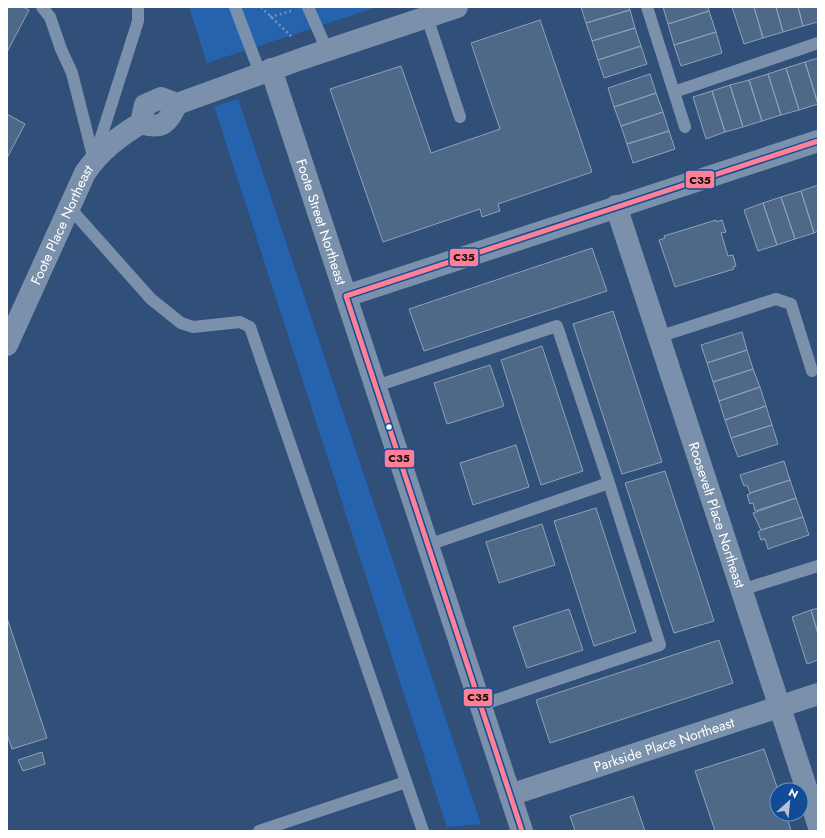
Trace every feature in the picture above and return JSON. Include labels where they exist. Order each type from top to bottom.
[{"type":"street","name":"Foote Place Northeast","points":[[7,345],[80,182],[94,160],[110,144],[141,123],[154,127],[167,122],[177,104],[266,71],[457,7]]},
{"type":"street","name":"Foote Street Northeast","points":[[266,71],[346,296],[522,831]]},
{"type":"street","points":[[346,296],[616,206],[818,141]]},
{"type":"street","name":"Roosevelt Place Northeast","points":[[616,206],[780,707],[813,794],[818,824]]},
{"type":"street","name":"Parkside Place Northeast","points":[[510,794],[818,694]]},
{"type":"lane","points":[[42,7],[50,17],[61,49],[72,73],[94,160]]},
{"type":"lane","points":[[94,160],[138,20],[138,7]]},
{"type":"lane","points":[[235,7],[266,71]]},
{"type":"lane","points":[[308,7],[327,50]]},
{"type":"lane","points":[[647,7],[685,127]]},
{"type":"lane","points":[[427,17],[460,117]]},
{"type":"lane","points":[[674,92],[818,43]]},
{"type":"lane","points":[[69,207],[151,299],[180,322],[193,327],[240,322],[250,327],[423,831]]},
{"type":"lane","points":[[658,337],[776,299],[791,304],[812,371]]},
{"type":"lane","points":[[376,386],[556,326],[609,483],[660,645],[481,705]]},
{"type":"lane","points":[[428,545],[609,483]]},
{"type":"lane","points":[[741,590],[818,566]]},
{"type":"lane","points":[[259,831],[406,782]]},
{"type":"path","points":[[261,7],[295,40]]},
{"type":"path","points":[[270,17],[295,10]]},
{"type":"shaded area","points":[[189,7],[377,7],[207,63]]},
{"type":"shaded area","points":[[238,99],[481,824],[447,827],[214,106]]},
{"type":"building","points":[[7,7],[23,7],[29,10],[7,52]]},
{"type":"building","points":[[581,7],[629,7],[630,10],[586,23]]},
{"type":"building","points":[[663,7],[708,7],[709,11],[668,24]]},
{"type":"building","points":[[732,7],[754,7],[763,38],[744,44]]},
{"type":"building","points":[[754,7],[776,7],[783,32],[763,38]]},
{"type":"building","points":[[776,7],[798,7],[803,26],[783,32]]},
{"type":"building","points":[[798,7],[818,7],[818,22],[803,26]]},
{"type":"building","points":[[630,10],[635,28],[592,41],[586,23]]},
{"type":"building","points":[[709,11],[716,32],[674,45],[668,24]]},
{"type":"building","points":[[540,20],[592,172],[498,204],[500,211],[482,217],[480,209],[383,242],[330,89],[401,66],[431,153],[500,129],[471,43]]},
{"type":"building","points":[[635,28],[641,46],[598,60],[592,41]]},
{"type":"building","points":[[716,32],[722,53],[681,66],[674,45]]},
{"type":"building","points":[[641,46],[647,64],[604,78],[598,60]]},
{"type":"building","points":[[818,58],[818,104],[805,62]]},
{"type":"building","points":[[805,62],[818,104],[799,110],[786,68]]},
{"type":"building","points":[[786,68],[799,110],[781,115],[768,74]]},
{"type":"building","points":[[650,74],[656,93],[614,107],[608,88]]},
{"type":"building","points":[[768,74],[781,115],[762,121],[749,80]]},
{"type":"building","points":[[749,80],[762,121],[743,127],[730,85]]},
{"type":"building","points":[[730,85],[743,127],[725,132],[712,91]]},
{"type":"building","points":[[712,91],[725,132],[706,139],[693,97]]},
{"type":"building","points":[[656,93],[663,112],[621,126],[614,107]]},
{"type":"building","points":[[663,112],[669,131],[627,144],[621,126]]},
{"type":"building","points":[[7,114],[25,124],[7,158]]},
{"type":"building","points":[[669,131],[675,149],[633,163],[627,144]]},
{"type":"building","points":[[818,185],[818,231],[814,233],[801,191]]},
{"type":"building","points":[[801,191],[814,233],[795,239],[781,197]]},
{"type":"building","points":[[781,197],[795,239],[777,245],[763,203]]},
{"type":"building","points":[[763,203],[777,245],[758,251],[744,210]]},
{"type":"building","points":[[716,220],[716,222],[722,220],[726,232],[721,233],[728,256],[733,255],[736,266],[733,267],[734,269],[675,287],[659,240],[665,238],[664,236]]},
{"type":"building","points":[[592,248],[607,291],[424,351],[409,309]]},
{"type":"building","points":[[613,311],[662,462],[622,474],[573,324]]},
{"type":"building","points":[[742,332],[747,350],[707,363],[701,345]]},
{"type":"building","points":[[542,346],[583,471],[541,485],[501,360]]},
{"type":"building","points":[[747,350],[753,369],[713,382],[707,363]]},
{"type":"building","points":[[490,365],[504,406],[447,424],[434,383]]},
{"type":"building","points":[[753,369],[760,387],[719,401],[713,382]]},
{"type":"building","points":[[760,387],[766,406],[725,420],[719,401]]},
{"type":"building","points":[[766,406],[772,425],[731,438],[725,420]]},
{"type":"building","points":[[772,425],[778,444],[738,457],[731,438]]},
{"type":"building","points":[[516,445],[529,487],[473,505],[460,463]]},
{"type":"building","points":[[784,461],[790,480],[750,493],[747,485],[744,486],[740,475]]},
{"type":"building","points":[[665,471],[714,621],[674,633],[625,483]]},
{"type":"building","points":[[790,480],[796,498],[755,511],[753,503],[750,504],[747,495]]},
{"type":"building","points":[[796,498],[803,517],[761,530],[753,513]]},
{"type":"building","points":[[596,508],[636,632],[594,646],[554,521]]},
{"type":"building","points":[[803,517],[809,535],[768,549],[765,539],[761,540],[758,532],[761,530]]},
{"type":"building","points":[[542,524],[555,565],[499,583],[486,542]]},
{"type":"building","points":[[818,608],[818,634],[811,610]]},
{"type":"building","points":[[569,609],[583,650],[527,668],[513,627]]},
{"type":"building","points":[[811,610],[818,634],[818,660],[807,664],[792,617]]},
{"type":"building","points":[[7,618],[47,738],[12,749],[7,734]]},
{"type":"building","points":[[719,640],[733,683],[550,743],[536,700]]},
{"type":"building","points":[[764,749],[775,782],[769,782],[769,822],[788,822],[791,831],[715,831],[695,771]]},
{"type":"building","points":[[42,752],[45,764],[23,771],[18,760]]},
{"type":"building","points":[[633,796],[645,831],[575,831],[570,816]]},
{"type":"transit line","name":"C35","points":[[346,296],[818,141]]},
{"type":"transit line","name":"C35","points":[[346,296],[522,831]]}]
